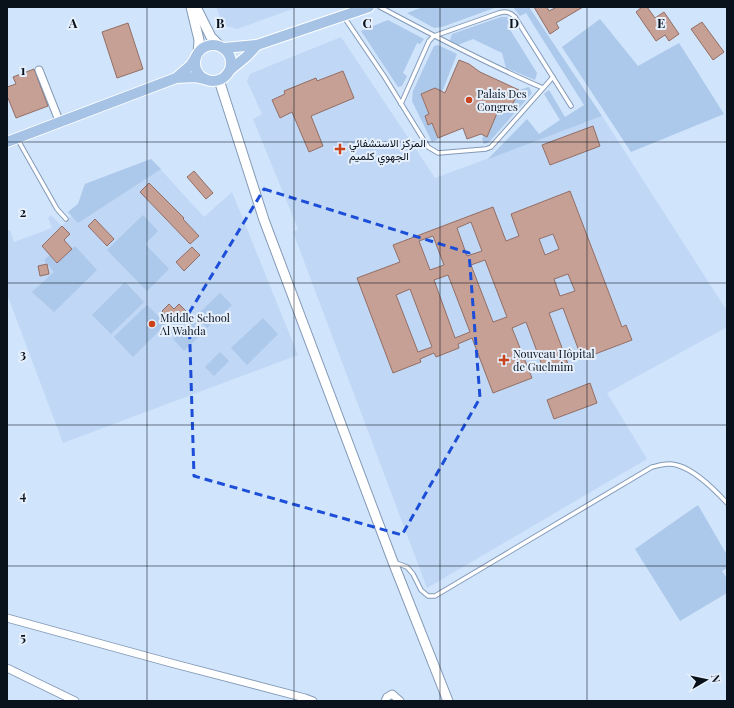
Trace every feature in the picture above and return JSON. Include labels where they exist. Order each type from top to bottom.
[{"type":"main road","points":[[176,78],[191,65],[197,55],[205,47],[210,45],[222,47],[257,45],[369,7]]},
{"type":"main road","points":[[7,142],[176,78],[196,77],[212,81],[219,80],[226,77],[230,70],[247,56],[257,45]]},
{"type":"main road","points":[[222,47],[228,53],[231,60],[230,70]]},
{"type":"main road","points":[[197,55],[195,63],[196,70],[205,79]]},
{"type":"street","points":[[191,7],[199,40],[197,55]]},
{"type":"street","points":[[196,7],[211,37],[222,47]]},
{"type":"street","points":[[39,70],[60,123]]},
{"type":"street","points":[[219,80],[264,220],[393,562],[448,701]]},
{"type":"street","points":[[7,618],[313,701]]},
{"type":"street","points":[[7,668],[75,701]]},
{"type":"street","points":[[385,701],[387,697],[392,694],[400,701]]},
{"type":"lane","points":[[380,7],[504,71],[543,88]]},
{"type":"lane","points":[[401,104],[429,41],[434,36],[506,11],[515,17],[571,106]]},
{"type":"lane","points":[[343,16],[428,147],[438,153],[486,149],[494,144],[553,77]]},
{"type":"lane","points":[[17,139],[57,209],[66,219]]},
{"type":"lane","points":[[393,562],[407,567],[413,574],[421,590],[428,596],[435,596],[652,467],[669,464],[680,466],[694,474],[714,489],[727,503]]},
{"type":"highlighted area","points":[[264,189],[469,253],[480,398],[402,535],[194,476],[189,313]]},
{"type":"shaded area","points":[[216,7],[298,7],[237,29],[223,25]]},
{"type":"shaded area","points":[[423,7],[497,7],[442,27],[434,28],[407,13]]},
{"type":"shaded area","points":[[513,7],[529,7],[602,116],[488,159],[527,119],[539,134],[560,120],[544,94],[549,90],[565,117],[584,105],[526,13],[520,16]]},
{"type":"shaded area","points":[[501,17],[508,17],[511,22],[507,25],[537,73],[535,80],[506,68],[502,53],[473,39],[458,45],[450,40],[452,34]]},
{"type":"shaded area","points":[[600,19],[638,66],[679,43],[724,114],[631,152],[562,47]]},
{"type":"shaded area","points":[[388,20],[424,39],[420,44],[417,43],[403,73],[407,76],[402,86],[398,87],[361,31]]},
{"type":"shaded area","name":"Nouveau Hôpital de Guelmim","points":[[341,37],[435,178],[602,116],[727,311],[727,327],[607,393],[647,459],[427,588],[293,232],[298,229],[253,119],[262,114],[247,81],[250,74]]},
{"type":"shaded area","points":[[438,45],[457,54],[442,92],[435,88],[421,94],[429,114],[428,124],[432,123],[438,138],[432,142],[412,101],[413,91],[434,46]]},
{"type":"shaded area","points":[[529,87],[532,93],[491,140],[484,144],[482,139],[484,135],[487,136],[500,106],[510,110],[519,90]]},
{"type":"shaded area","name":"Middle School Al Wahda","points":[[151,159],[204,217],[232,192],[298,355],[63,443],[7,294],[7,231],[10,230],[14,242],[52,228],[48,218],[51,215],[62,226],[71,216],[68,212],[78,204],[85,184]]},
{"type":"shaded area","points":[[151,159],[161,169],[78,223],[68,212],[78,204],[85,184]]},
{"type":"shaded area","points":[[143,215],[158,231],[145,244],[169,269],[147,291],[107,250]]},
{"type":"shaded area","points":[[75,246],[97,270],[54,312],[32,292],[54,272],[44,260],[50,255],[57,263]]},
{"type":"shaded area","points":[[125,282],[144,302],[111,334],[92,315]]},
{"type":"shaded area","points":[[220,293],[232,305],[207,328],[196,316]]},
{"type":"shaded area","points":[[147,305],[166,324],[133,357],[114,337]]},
{"type":"shaded area","points":[[263,318],[278,334],[247,365],[231,348]]},
{"type":"shaded area","points":[[194,320],[205,331],[184,351],[173,339]]},
{"type":"shaded area","points":[[220,352],[229,361],[214,376],[205,367]]},
{"type":"shaded area","points":[[698,505],[727,555],[727,568],[722,571],[727,579],[727,593],[680,621],[635,549]]},
{"type":"building","points":[[534,7],[547,7],[549,11],[557,7],[583,7],[556,23],[559,28],[550,34]]},
{"type":"building","points":[[642,7],[647,7],[655,18],[664,12],[679,34],[669,41],[665,35],[656,41],[636,12]]},
{"type":"building","points":[[702,22],[724,52],[713,60],[691,29]]},
{"type":"building","points":[[128,23],[143,69],[117,78],[102,32]]},
{"type":"building","name":"Palais Des Congres","points":[[459,60],[469,64],[480,72],[519,90],[510,110],[500,106],[487,137],[481,134],[467,139],[463,128],[438,138],[432,123],[428,125],[425,116],[429,114],[421,94],[435,88],[445,93]]},
{"type":"building","points":[[34,69],[48,106],[16,118],[8,98],[7,99],[7,87],[16,84],[13,77]]},
{"type":"building","points":[[343,71],[354,98],[311,116],[323,146],[309,152],[292,112],[280,118],[272,100],[285,94],[284,91],[316,78],[317,81]]},
{"type":"building","points":[[593,126],[600,146],[550,165],[542,145]]},
{"type":"building","points":[[194,171],[213,193],[206,199],[187,177]]},
{"type":"building","points":[[149,183],[184,218],[183,219],[199,236],[190,244],[140,192]]},
{"type":"building","points":[[570,191],[622,327],[626,325],[632,340],[582,359],[563,308],[549,313],[568,364],[545,373],[526,322],[512,328],[532,378],[493,393],[472,338],[458,344],[459,348],[436,357],[434,353],[420,359],[421,362],[393,373],[357,278],[400,262],[393,245],[493,207],[506,241],[519,236],[511,214]],"holes":[[[471,222],[482,251],[467,256],[457,228]],[[553,234],[559,249],[545,255],[539,239]],[[433,236],[444,265],[430,270],[419,241]],[[485,260],[507,317],[493,322],[471,265]],[[568,274],[575,291],[560,296],[554,279]],[[448,275],[470,332],[455,338],[434,280]],[[410,289],[432,347],[418,352],[396,295]]]},
{"type":"building","points":[[95,219],[114,239],[107,246],[88,226]]},
{"type":"building","points":[[62,226],[70,234],[64,240],[72,249],[57,263],[42,246]]},
{"type":"building","points":[[192,247],[200,255],[184,271],[176,262]]},
{"type":"building","points":[[47,264],[49,274],[40,276],[38,266]]},
{"type":"building","points":[[169,304],[174,309],[179,304],[189,314],[182,321],[176,314],[170,319],[162,311]]},
{"type":"building","points":[[590,383],[597,403],[554,419],[547,400]]},
{"type":"place","name":"Palais Des Congres","points":[[469,100]]},
{"type":"place","name":"المركز الاستشفائي الجهوي كلميم","points":[[340,149]]},
{"type":"place","name":"Middle School Al Wahda","points":[[152,324]]},
{"type":"place","name":"Nouveau Hôpital de Guelmim","points":[[504,360]]}]
